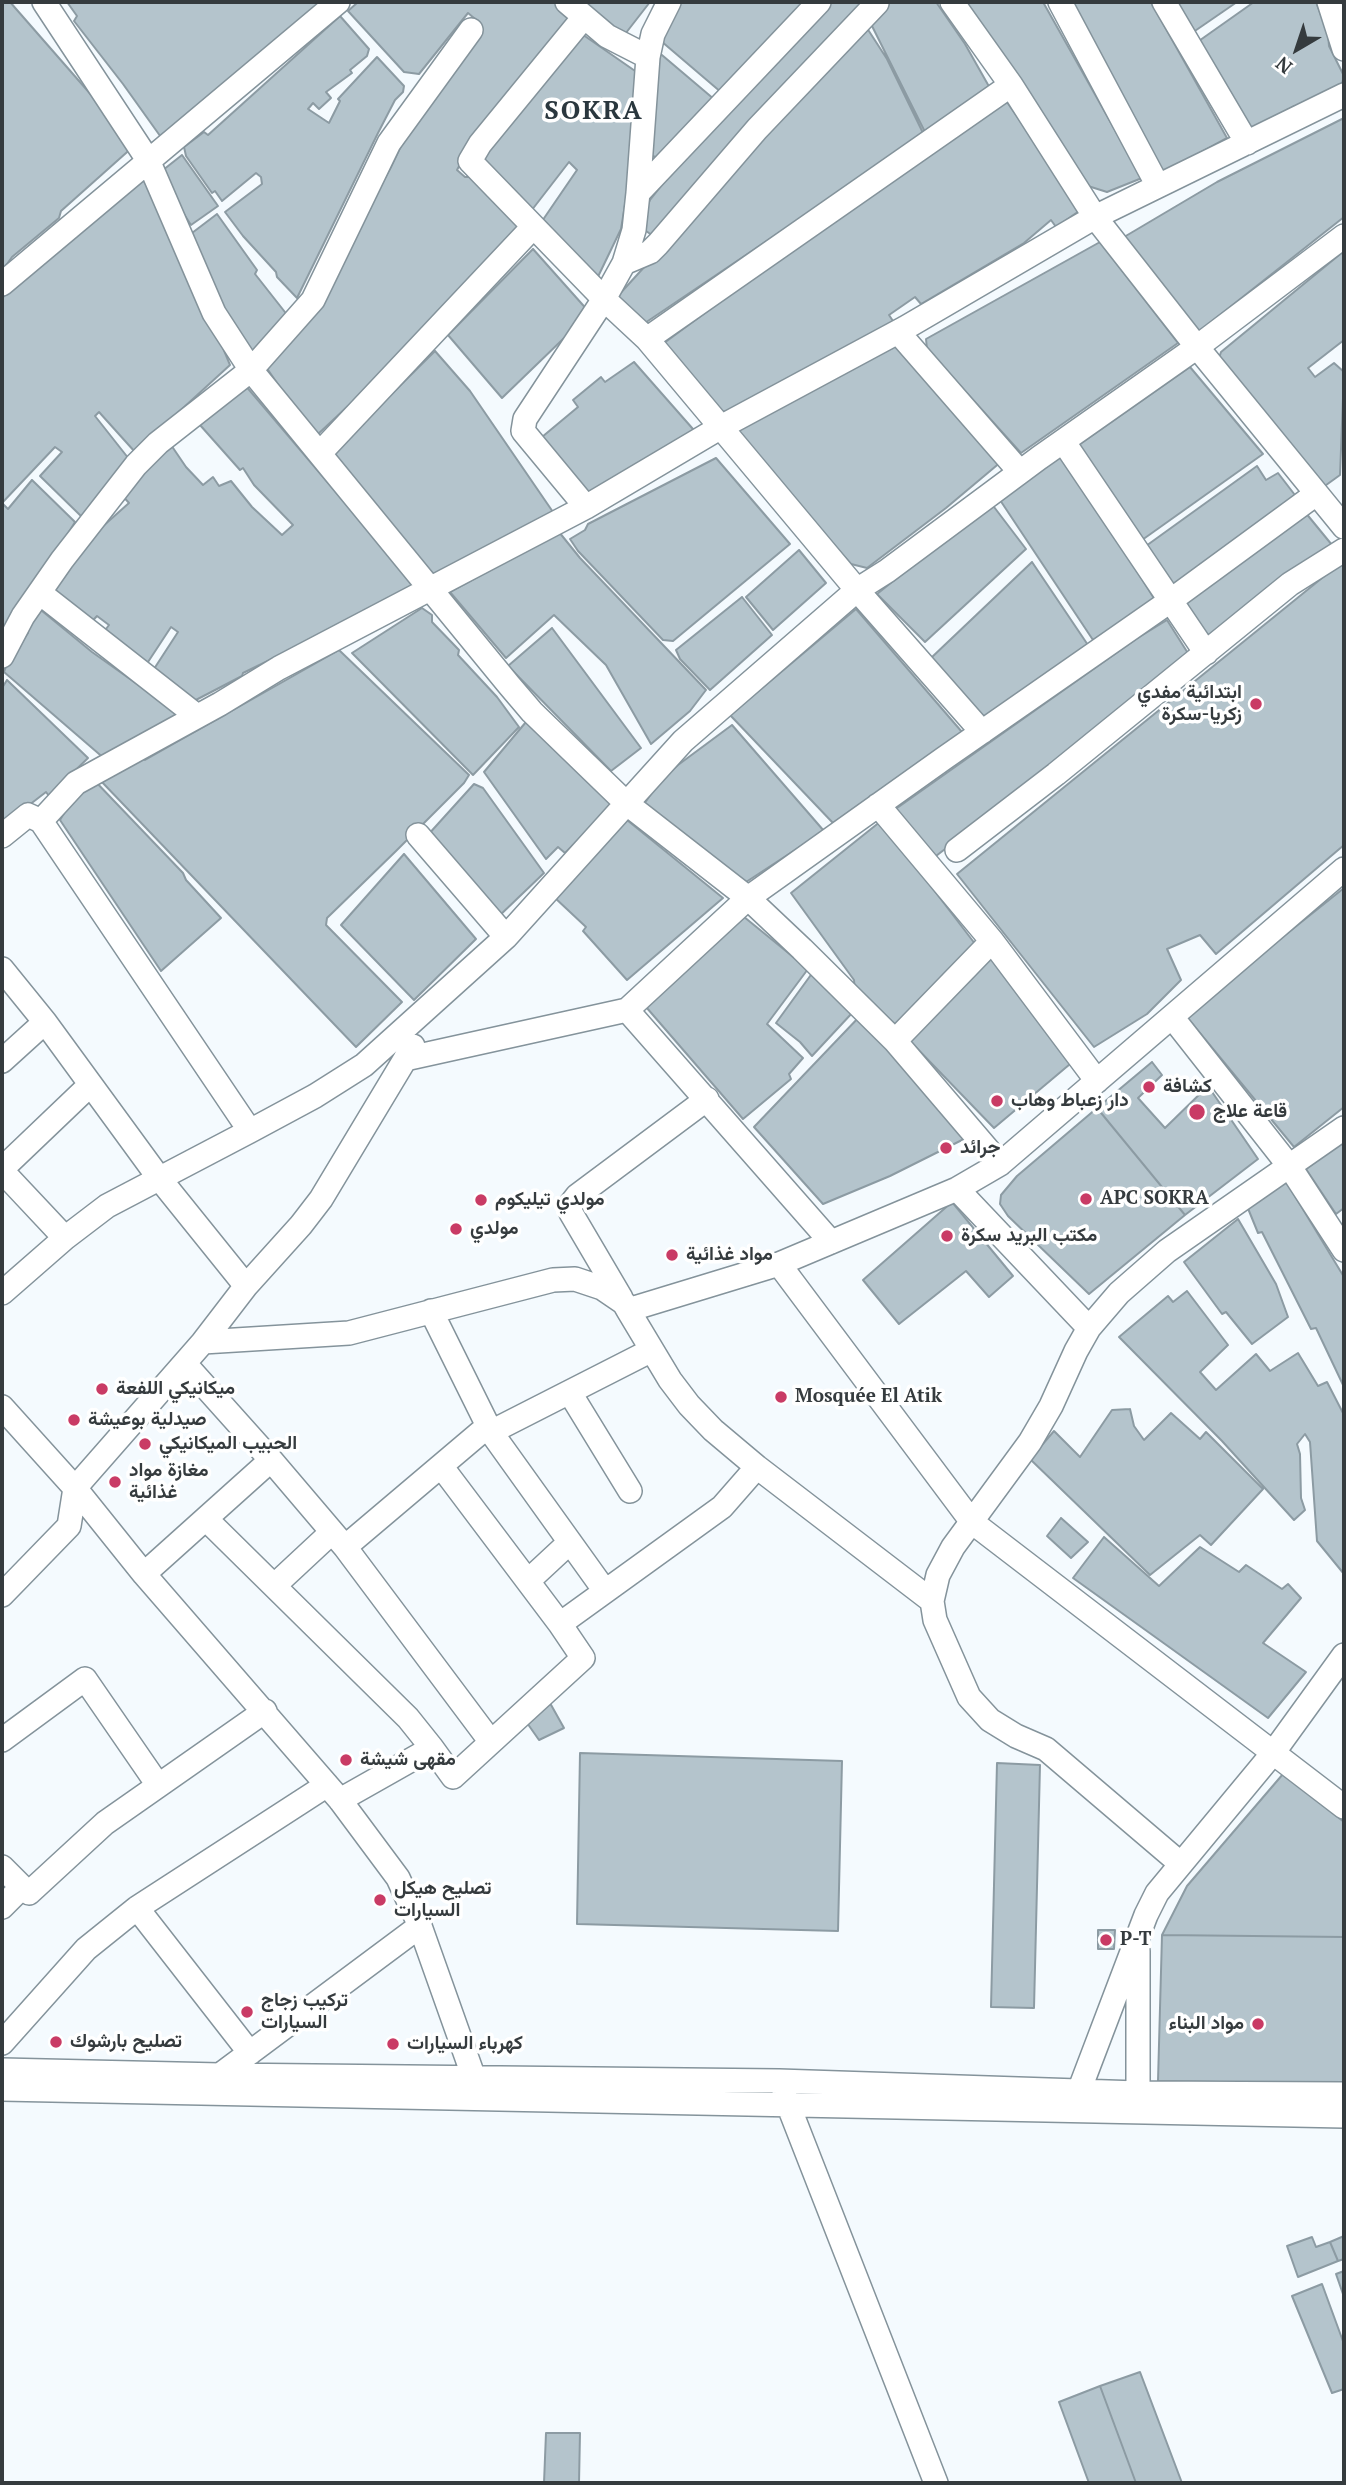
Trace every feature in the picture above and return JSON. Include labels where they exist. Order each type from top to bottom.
[{"type":"street","points":[[44,2],[148,160],[214,313],[251,370],[533,712],[626,803],[748,898],[895,1041],[1000,1164]]},
{"type":"street","points":[[2,285],[338,2]]},
{"type":"street","points":[[586,507],[523,431],[525,419],[604,299],[624,263],[634,230],[648,57],[653,34],[669,2]]},
{"type":"street","points":[[638,193],[819,2]]},
{"type":"street","points":[[952,2],[1010,85],[1095,217],[1344,527]]},
{"type":"street","points":[[1060,2],[1158,186]]},
{"type":"street","points":[[1164,2],[1247,143]]},
{"type":"street","points":[[1329,2],[1344,49]]},
{"type":"street","points":[[624,263],[650,252],[659,244],[723,166],[877,3]]},
{"type":"street","points":[[648,57],[617,42],[575,9],[470,161],[604,299],[647,339],[857,590],[982,732]]},
{"type":"street","points":[[2,656],[23,617],[136,465],[158,443],[251,370],[313,300],[389,143],[471,30]]},
{"type":"street","points":[[647,339],[1010,85]]},
{"type":"street","points":[[41,821],[76,783],[279,668],[586,507],[721,427],[898,332],[1095,217],[1344,95]]},
{"type":"street","points":[[320,453],[533,227]]},
{"type":"street","points":[[2,1293],[65,1238],[107,1206],[250,1132],[364,1065],[506,937],[683,741],[857,590],[1197,347],[1344,236]]},
{"type":"street","points":[[898,332],[1020,472]]},
{"type":"street","points":[[1063,441],[1206,653]]},
{"type":"street","points":[[405,1059],[627,1010],[748,898],[1170,601],[1316,494]]},
{"type":"street","points":[[957,850],[1056,774],[1290,584],[1344,550]]},
{"type":"street","points":[[40,593],[197,716]]},
{"type":"street","points":[[878,805],[992,941],[1097,1082]]},
{"type":"street","points":[[2,836],[29,815],[41,821],[250,1132]]},
{"type":"street","points":[[418,835],[506,937]]},
{"type":"street","points":[[626,1307],[779,1264],[957,1189],[1000,1164],[1344,869]]},
{"type":"street","points":[[895,1041],[992,941]]},
{"type":"street","points":[[2,969],[159,1178],[246,1286]]},
{"type":"street","points":[[2,1595],[69,1526],[75,1488],[185,1364],[246,1286],[321,1199],[446,993]]},
{"type":"street","points":[[627,1010],[831,1242]]},
{"type":"street","points":[[1172,1017],[1290,1167],[1344,1250]]},
{"type":"street","points":[[2,1061],[45,1023]]},
{"type":"street","points":[[65,1238],[2,1170],[90,1085]]},
{"type":"street","points":[[707,1099],[577,1196],[570,1205],[571,1213],[652,1350],[689,1405],[713,1430],[757,1467],[932,1601]]},
{"type":"street","points":[[1181,1864],[1046,1749],[1016,1736],[990,1720],[969,1697],[935,1620],[932,1601],[938,1575],[953,1547],[1030,1442],[1051,1406],[1089,1328],[1119,1293],[1167,1251],[1344,1128]]},
{"type":"street","points":[[957,1189],[1089,1328]]},
{"type":"street","points":[[779,1264],[972,1522],[1344,1807]]},
{"type":"street","points":[[203,1342],[349,1333],[552,1280],[575,1279],[602,1288],[626,1307]]},
{"type":"street","points":[[431,1311],[490,1429],[605,1591]]},
{"type":"street","points":[[274,1586],[490,1429],[570,1393],[652,1350]]},
{"type":"street","points":[[185,1364],[338,1539],[491,1742]]},
{"type":"street","points":[[570,1393],[629,1491]]},
{"type":"street","points":[[4,1415],[75,1488],[144,1574],[265,1711],[334,1793],[398,1878],[420,1926],[475,2089]]},
{"type":"street","points":[[144,1574],[271,1460]]},
{"type":"street","points":[[206,1519],[408,1718],[453,1777],[583,1658],[442,1466]]},
{"type":"street","points":[[560,1624],[722,1507],[757,1467]]},
{"type":"street","points":[[527,1581],[570,1542]]},
{"type":"street","points":[[1079,2101],[1138,1934],[1157,1893],[1273,1753],[1344,1656]]},
{"type":"street","points":[[2,1740],[85,1679],[158,1785]]},
{"type":"street","points":[[2,1867],[29,1893],[105,1824],[265,1711]]},
{"type":"street","points":[[2,2043],[86,1949],[137,1908],[334,1793],[432,1748]]},
{"type":"street","points":[[2,1907],[22,1886]]},
{"type":"street","points":[[137,1908],[250,2053]]},
{"type":"street","points":[[220,2075],[420,1926]]},
{"type":"street","points":[[1138,1934],[1138,2102]]},
{"type":"street","points":[[2,2070],[220,2075],[788,2105],[1138,2102],[1344,2116]]},
{"type":"street","points":[[2,2089],[475,2089],[779,2081],[1079,2101]]},
{"type":"street","points":[[779,2081],[936,2483]]},
{"type":"street","points":[[1138,2102],[1344,2094]]},
{"type":"building","points":[[2,2],[10,2],[135,145],[61,211],[59,218],[12,257],[2,271]]},
{"type":"building","points":[[67,2],[330,2],[163,140],[74,21],[77,16]]},
{"type":"building","points":[[358,2],[561,2],[577,15],[474,139],[457,170],[465,177],[477,177],[523,228],[363,395],[317,435],[299,415],[264,364],[355,231],[413,121],[480,23],[468,13],[419,74],[404,72],[348,11]]},
{"type":"building","points":[[581,2],[650,2],[622,38]]},
{"type":"building","points":[[679,2],[813,2],[722,93],[661,41]]},
{"type":"building","points":[[823,2],[873,2],[653,236],[638,225],[650,200],[703,133]]},
{"type":"building","points":[[886,2],[936,2],[965,44],[991,90],[926,134],[871,24]]},
{"type":"building","points":[[961,2],[1043,2],[1142,178],[1107,192],[1088,186]]},
{"type":"building","points":[[1069,2],[1151,2],[1227,138],[1160,175]]},
{"type":"building","points":[[1169,2],[1237,2],[1189,35]]},
{"type":"building","points":[[1254,2],[1316,2],[1328,34],[1329,46],[1344,76],[1342,84],[1296,109],[1294,106],[1252,130],[1196,43]]},
{"type":"building","points":[[340,16],[369,49],[367,56],[350,70],[352,73],[326,92],[331,98],[319,109],[313,103],[308,109],[329,123],[340,101],[338,99],[377,57],[404,86],[297,298],[225,212],[262,184],[261,177],[256,173],[222,201],[215,191],[212,193],[186,156],[184,147],[204,132],[208,135]]},
{"type":"building","points":[[865,25],[887,59],[924,135],[642,325],[616,298]]},
{"type":"building","points":[[579,32],[638,73],[634,150],[621,229],[594,285],[538,227],[577,170],[569,162],[528,215],[479,158]]},
{"type":"building","points":[[656,50],[715,100],[658,158],[645,153]]},
{"type":"building","points":[[1002,95],[1082,209],[1056,227],[1051,220],[1024,243],[921,304],[915,297],[889,315],[893,321],[883,328],[732,412],[717,411],[660,346]]},
{"type":"building","points":[[1344,118],[1344,217],[1192,337],[1119,240],[1217,182]]},
{"type":"building","points":[[182,155],[218,206],[191,225],[158,174]]},
{"type":"building","points":[[143,179],[172,224],[230,365],[135,452],[99,412],[95,416],[129,459],[83,518],[40,476],[62,452],[55,447],[2,503],[2,298]]},
{"type":"building","points":[[217,214],[257,270],[255,274],[292,321],[254,363],[222,318],[192,233]]},
{"type":"building","points":[[1100,242],[1178,343],[1021,453],[927,349],[926,339]]},
{"type":"building","points":[[533,249],[590,313],[502,398],[448,335]]},
{"type":"building","points":[[1344,251],[1344,340],[1308,368],[1315,377],[1334,363],[1344,372],[1340,475],[1322,488],[1219,358],[1221,352]]},
{"type":"building","points":[[896,346],[1002,461],[867,568],[851,564],[732,430]]},
{"type":"building","points":[[435,351],[470,391],[553,512],[439,582],[328,457]]},
{"type":"building","points":[[634,362],[700,437],[585,502],[536,442],[578,407],[573,400],[601,377],[605,382]]},
{"type":"building","points":[[1190,367],[1263,454],[1135,545],[1073,449]]},
{"type":"building","points":[[245,385],[415,585],[192,702],[152,672],[178,632],[171,627],[148,662],[137,661],[100,637],[109,625],[97,616],[86,628],[45,592],[83,544],[129,503],[120,493],[169,442],[186,467],[203,485],[213,477],[219,486],[231,481],[252,507],[282,535],[293,525],[254,485],[243,468],[240,470],[200,425]]},
{"type":"building","points":[[1064,454],[1155,600],[1093,640],[1000,500]]},
{"type":"building","points":[[716,458],[790,544],[673,641],[663,640],[578,551],[570,539],[585,530],[588,524]]},
{"type":"building","points":[[1257,466],[1266,480],[1278,473],[1298,499],[1177,586],[1165,589],[1139,551]]},
{"type":"building","points":[[32,480],[75,522],[2,642],[2,503],[8,509]]},
{"type":"building","points":[[991,503],[1026,549],[925,642],[877,594]]},
{"type":"building","points":[[1305,512],[1332,545],[1203,645],[1179,609]]},
{"type":"building","points":[[559,532],[580,558],[706,690],[690,711],[651,744],[606,665],[554,615],[506,658],[450,592]]},
{"type":"building","points":[[799,550],[826,583],[773,630],[746,597]]},
{"type":"building","name":"ابتدائية مفدي زكريا-سكرة","points":[[1343,561],[1344,845],[1216,954],[1200,935],[1167,949],[1181,980],[1147,1014],[1094,1047],[957,874]]},
{"type":"building","points":[[1032,562],[1092,651],[983,725],[931,658]]},
{"type":"building","points":[[742,597],[772,635],[710,690],[680,659],[676,650]]},
{"type":"building","points":[[36,606],[92,652],[182,716],[106,760],[4,672],[9,658],[28,633],[29,616]]},
{"type":"building","points":[[422,608],[432,615],[432,622],[459,650],[458,655],[497,697],[519,727],[473,775],[352,653]]},
{"type":"building","points":[[856,609],[962,732],[833,823],[730,715]]},
{"type":"building","points":[[1167,620],[1191,658],[927,863],[890,813],[1136,639]]},
{"type":"building","points":[[552,628],[641,748],[611,771],[508,666]]},
{"type":"building","points":[[339,650],[469,775],[327,918],[326,925],[402,1002],[356,1047],[100,780],[139,756],[145,760]]},
{"type":"building","points":[[7,680],[88,758],[49,796],[46,792],[2,826],[2,688]]},
{"type":"building","points":[[531,716],[616,802],[565,853],[558,847],[546,859],[484,772]]},
{"type":"building","points":[[732,725],[824,831],[740,886],[644,804],[662,779]]},
{"type":"building","points":[[94,780],[183,873],[186,880],[221,918],[161,971],[60,820],[74,797]]},
{"type":"building","points":[[474,784],[483,788],[544,873],[496,919],[427,836]]},
{"type":"building","points":[[627,820],[723,898],[627,980],[583,931],[586,927],[554,897]]},
{"type":"building","points":[[881,821],[979,949],[893,1028],[855,991],[854,980],[791,893]]},
{"type":"building","points":[[404,854],[476,939],[414,1000],[341,925]]},
{"type":"building","points":[[1344,888],[1344,1107],[1294,1147],[1185,1015]]},
{"type":"building","points":[[738,912],[808,969],[767,1024],[803,1058],[789,1074],[791,1079],[743,1119],[640,1000]]},
{"type":"building","points":[[993,952],[1076,1059],[994,1128],[906,1037]]},
{"type":"building","points":[[813,972],[853,1012],[812,1056],[800,1042],[776,1023]]},
{"type":"building","points":[[861,1015],[980,1131],[890,1176],[823,1204],[754,1127]]},
{"type":"building","points":[[1152,1062],[1162,1075],[1138,1098],[1165,1128],[1208,1086],[1258,1159],[1185,1215],[1097,1108]]},
{"type":"building","name":"APC SOKRA","points":[[1097,1108],[1185,1215],[1089,1294],[1008,1216],[1000,1204],[1001,1195],[1017,1176]]},
{"type":"building","points":[[1344,1141],[1344,1208],[1336,1214],[1306,1169]]},
{"type":"building","points":[[1284,1178],[1344,1277],[1344,1387],[1316,1328],[1311,1329],[1262,1232],[1258,1233],[1247,1206]]},
{"type":"building","name":"مكتب البريد سكرة","points":[[952,1202],[1013,1276],[989,1297],[966,1271],[899,1324],[863,1280]]},
{"type":"building","points":[[1238,1219],[1276,1284],[1288,1317],[1252,1344],[1226,1312],[1222,1314],[1184,1262]]},
{"type":"building","points":[[1187,1291],[1228,1345],[1200,1372],[1216,1390],[1256,1354],[1270,1371],[1298,1353],[1318,1386],[1327,1382],[1344,1415],[1344,1574],[1317,1541],[1310,1442],[1305,1434],[1297,1444],[1300,1454],[1301,1498],[1305,1510],[1294,1520],[1222,1441],[1119,1337],[1168,1296],[1173,1302]]},
{"type":"building","points":[[1130,1409],[1134,1426],[1144,1440],[1171,1413],[1200,1439],[1206,1432],[1263,1489],[1211,1545],[1200,1535],[1150,1575],[1030,1459],[1054,1431],[1080,1457],[1112,1410]]},
{"type":"building","points":[[1061,1518],[1088,1542],[1071,1558],[1047,1536]]},
{"type":"building","points":[[1104,1537],[1159,1586],[1200,1547],[1239,1572],[1246,1565],[1282,1589],[1288,1584],[1301,1598],[1263,1643],[1306,1672],[1268,1718],[1073,1578]]},
{"type":"building","points":[[550,1703],[564,1728],[539,1740],[525,1720]]},
{"type":"building","points":[[580,1753],[842,1761],[838,1931],[577,1924]]},
{"type":"building","points":[[997,1763],[1040,1765],[1034,2008],[991,2007]]},
{"type":"building","points":[[1283,1774],[1344,1822],[1344,1937],[1162,1935],[1187,1886]]},
{"type":"building","name":"P-T","points":[[1098,1930],[1115,1930],[1114,1949],[1098,1949]]},
{"type":"building","points":[[1162,1935],[1344,1937],[1344,2084],[1158,2081]]},
{"type":"building","points":[[1344,2236],[1344,2259],[1338,2261],[1330,2242]]},
{"type":"building","points":[[1312,2237],[1316,2247],[1330,2242],[1338,2261],[1298,2277],[1287,2246]]},
{"type":"building","points":[[1344,2271],[1344,2297],[1336,2274]]},
{"type":"building","points":[[1322,2284],[1344,2344],[1344,2389],[1332,2393],[1292,2296]]},
{"type":"building","points":[[1140,2372],[1182,2483],[1136,2483],[1100,2386]]},
{"type":"building","points":[[1100,2386],[1136,2483],[1089,2483],[1059,2402]]},
{"type":"building","points":[[546,2433],[580,2433],[579,2483],[544,2483]]},
{"type":"place","name":"ابتدائية مفدي زكريا-سكرة","points":[[1256,704]]},
{"type":"place","name":"كشافة","points":[[1149,1087]]},
{"type":"place","name":"دار زعباط وهاب","points":[[997,1101]]},
{"type":"place","name":"قاعة علاج","points":[[1197,1112]]},
{"type":"place","name":"جرائد","points":[[946,1148]]},
{"type":"place","name":"APC SOKRA","points":[[1086,1199]]},
{"type":"place","name":"مولدي تيليكوم","points":[[481,1200]]},
{"type":"place","name":"مولدي","points":[[456,1229]]},
{"type":"place","name":"مكتب البريد سكرة","points":[[947,1236]]},
{"type":"place","name":"مواد غذائية","points":[[672,1255]]},
{"type":"place","name":"ميكانيكي اللفعة","points":[[102,1389]]},
{"type":"place","name":"Mosquée El Atik","points":[[781,1397]]},
{"type":"place","name":"صيدلية بوعيشة","points":[[74,1420]]},
{"type":"place","name":"الحبيب الميكانيكي","points":[[145,1444]]},
{"type":"place","name":"مغازة مواد غذائية","points":[[115,1482]]},
{"type":"place","name":"مقهى شيشة","points":[[346,1760]]},
{"type":"place","name":"تصليح هيكل السيارات","points":[[380,1900]]},
{"type":"place","name":"P-T","points":[[1106,1940]]},
{"type":"place","name":"تركيب زجاج السيارات","points":[[247,2012]]},
{"type":"place","name":"مواد البناء","points":[[1258,2024]]},
{"type":"place","name":"تصليح بارشوك","points":[[56,2042]]},
{"type":"place","name":"كهرباء السيارات","points":[[393,2044]]},
{"type":"district","name":"SOKRA","points":[[594,112]]}]
